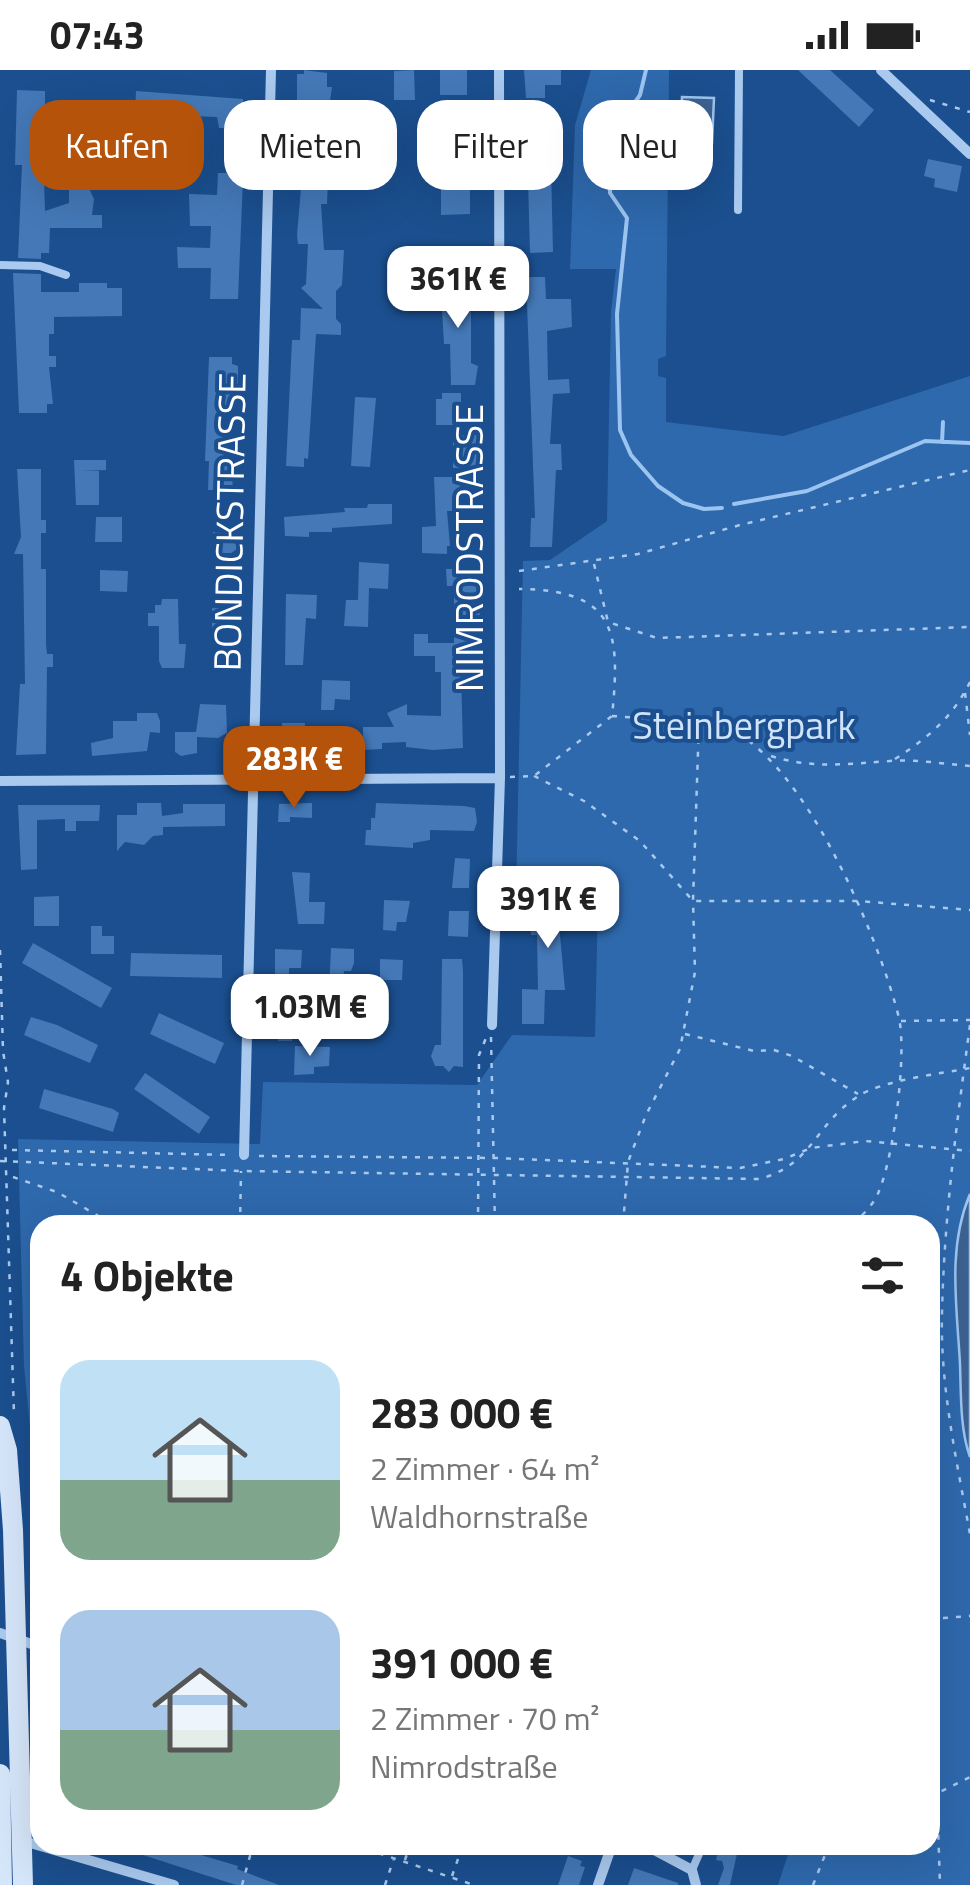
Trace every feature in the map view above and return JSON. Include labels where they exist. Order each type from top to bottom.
[{"type":"main road","points":[[7,1420],[13,1530],[8,1636],[23,1885]]},
{"type":"main road","points":[[0,1774],[2,1885]]},
{"type":"street","name":"BONDICKSTRASSE","points":[[244,1156],[270,70]]},
{"type":"street","name":"NIMRODSTRASSE","points":[[492,1025],[500,778],[500,70]]},
{"type":"street","points":[[880,70],[970,154]]},
{"type":"street","points":[[0,780],[500,778]]},
{"type":"street","points":[[0,1817],[22,1842],[30,1844]]},
{"type":"street","points":[[68,1855],[174,1885]]},
{"type":"street","points":[[598,1885],[608,1855]]},
{"type":"street","points":[[664,1855],[692,1870],[696,1885]]},
{"type":"lane","points":[[738,210],[739,70]]},
{"type":"lane","points":[[0,265],[40,266],[66,274]]},
{"type":"lane","points":[[692,1870],[699,1855]]},
{"type":"path","points":[[923,101],[970,112]]},
{"type":"path","points":[[519,570],[594,563],[970,470]]},
{"type":"path","points":[[594,563],[616,676],[612,716]]},
{"type":"path","points":[[518,589],[556,590],[588,600],[608,622],[658,638],[970,627]]},
{"type":"path","points":[[894,760],[934,733],[956,710],[970,682]]},
{"type":"path","points":[[965,692],[970,735]]},
{"type":"path","points":[[534,776],[612,716],[720,722],[769,756],[795,764],[832,767],[894,760],[970,766]]},
{"type":"path","points":[[623,1215],[628,1162],[646,1115],[680,1049],[695,972],[693,901],[699,722]]},
{"type":"path","points":[[769,756],[821,832],[858,901],[900,1022],[892,1143],[878,1194],[859,1215]]},
{"type":"path","points":[[500,778],[534,776],[584,801],[640,840],[693,901],[858,901],[970,910]]},
{"type":"path","points":[[0,950],[3,1051],[8,1082],[4,1108],[7,1420]]},
{"type":"path","points":[[900,1022],[927,1018],[970,1022],[952,1147],[942,1317],[948,1398],[970,1534]]},
{"type":"path","points":[[492,1025],[495,1215]]},
{"type":"path","points":[[478,1215],[480,1055],[492,1025]]},
{"type":"path","points":[[683,1034],[754,1052],[774,1050],[792,1056],[859,1095]]},
{"type":"path","points":[[0,1162],[759,1179],[781,1174],[811,1148],[834,1114],[859,1095],[970,1068]]},
{"type":"path","points":[[480,1161],[496,1158],[740,1168],[784,1160],[811,1148],[865,1141],[970,1150]]},
{"type":"path","points":[[240,1215],[241,1170]]},
{"type":"path","points":[[13,1176],[57,1192],[97,1215]]},
{"type":"path","points":[[940,1619],[970,1616]]},
{"type":"path","points":[[940,1793],[970,1777]]},
{"type":"path","points":[[242,1885],[250,1855]]},
{"type":"path","points":[[385,1855],[474,1885]]},
{"type":"path","points":[[405,1861],[407,1855]]},
{"type":"path","points":[[452,1878],[460,1855]]},
{"type":"path","points":[[813,1885],[825,1855]]},
{"type":"path","points":[[939,1855],[940,1885]]},
{"type":"path","points":[[385,1885],[394,1858]]},
{"type":"green space","name":"Steinbergpark","points":[[591,70],[669,70],[669,100],[583,100],[583,190],[668,190],[666,356],[658,359],[658,376],[666,378],[666,422],[784,436],[970,376],[970,1885],[778,1885],[788,1855],[940,1855],[940,1215],[30,1215],[30,1428],[24,1366],[18,1139],[260,1144],[263,1082],[477,1085],[512,1035],[595,1037],[598,899],[516,896],[523,561],[550,560],[607,521],[611,311],[616,269],[570,269],[575,125]]},
{"type":"shaded area","points":[[714,98],[713,120],[713,100],[682,100]]},
{"type":"shaded area","points":[[970,1194],[970,1457],[964,1435],[955,1278],[958,1235]]},
{"type":"building","points":[[304,70],[327,73],[327,87],[332,87],[330,100],[297,100],[297,74],[304,74]]},
{"type":"building","points":[[414,70],[415,100],[394,100],[394,71]]},
{"type":"building","points":[[440,70],[467,70],[467,95],[440,95]]},
{"type":"building","points":[[524,70],[561,70],[561,85],[545,85],[545,98],[526,98]]},
{"type":"building","points":[[798,70],[830,70],[874,110],[859,127]]},
{"type":"building","points":[[17,90],[45,91],[45,100],[30,100],[30,190],[44,190],[45,211],[69,203],[69,190],[90,190],[94,199],[92,215],[102,215],[102,228],[50,228],[49,253],[41,253],[41,259],[18,258],[22,165],[15,165]]},
{"type":"building","points":[[136,91],[243,99],[224,100],[224,128],[219,128],[217,117],[204,117],[204,100],[136,100]]},
{"type":"building","points":[[928,159],[962,166],[957,192],[934,187],[935,179],[924,176]]},
{"type":"building","points":[[218,173],[224,173],[224,190],[243,190],[238,299],[210,299],[211,268],[178,268],[177,247],[210,248],[211,226],[190,226],[189,194],[217,195]]},
{"type":"building","points":[[301,190],[328,190],[327,204],[321,204],[324,250],[344,250],[342,285],[336,291],[336,319],[341,324],[341,335],[316,334],[308,459],[304,458],[304,467],[286,466],[292,340],[300,340],[301,308],[323,309],[301,288],[306,284],[308,244],[298,244]]},
{"type":"building","points":[[441,190],[470,190],[470,214],[441,215]]},
{"type":"building","points":[[528,190],[552,190],[553,252],[530,253]]},
{"type":"building","points":[[13,273],[41,274],[41,292],[79,292],[79,283],[107,283],[107,288],[122,288],[122,316],[54,317],[49,356],[56,356],[56,367],[49,367],[53,404],[47,404],[47,413],[19,413]]},
{"type":"building","points":[[461,274],[461,302],[471,302],[471,363],[478,366],[475,385],[451,385],[450,344],[444,344],[440,275]]},
{"type":"building","points":[[526,277],[545,277],[546,299],[571,299],[572,327],[547,331],[548,380],[569,379],[570,393],[553,394],[550,444],[561,444],[562,470],[556,470],[552,547],[530,547],[531,518],[535,518]]},
{"type":"building","points":[[209,357],[232,357],[232,364],[238,366],[238,401],[231,402],[230,409],[217,409],[219,433],[229,433],[233,490],[208,490],[209,461],[205,461]]},
{"type":"building","points":[[442,393],[461,393],[461,425],[436,425],[436,399],[442,399]]},
{"type":"building","points":[[355,397],[376,398],[370,467],[351,466]]},
{"type":"building","points":[[453,435],[479,435],[480,468],[453,468]]},
{"type":"building","points":[[74,460],[106,460],[106,470],[81,471],[99,471],[99,505],[76,505]]},
{"type":"building","points":[[17,469],[41,469],[41,520],[46,520],[46,533],[41,533],[41,569],[46,569],[47,654],[53,654],[53,667],[47,667],[46,754],[16,755],[20,684],[25,684],[23,554],[14,554],[21,537]]},
{"type":"building","points":[[434,477],[461,477],[457,511],[447,511],[447,554],[422,553],[422,527],[436,526]]},
{"type":"building","points":[[368,504],[392,504],[392,524],[332,528],[332,532],[309,532],[309,537],[285,536],[284,517],[345,512],[344,508],[367,508]]},
{"type":"building","points":[[96,517],[122,517],[122,542],[95,542]]},
{"type":"building","points":[[213,532],[234,532],[234,543],[240,547],[231,553],[213,553]]},
{"type":"building","points":[[359,562],[389,564],[388,589],[369,588],[368,627],[344,626],[346,600],[358,600]]},
{"type":"building","points":[[446,569],[477,569],[479,577],[480,627],[471,627],[470,672],[461,672],[463,748],[433,750],[406,747],[406,742],[382,743],[382,749],[363,750],[363,727],[394,727],[387,713],[407,704],[407,715],[441,716],[441,672],[435,672],[435,656],[414,656],[414,634],[428,634],[428,643],[454,643],[454,586],[447,586]]},
{"type":"building","points":[[100,570],[128,571],[127,592],[100,591]]},
{"type":"building","points":[[286,594],[317,595],[316,619],[306,618],[303,665],[285,665]]},
{"type":"building","points":[[162,599],[178,599],[179,644],[186,644],[184,668],[162,668],[159,661],[159,626],[148,626],[148,613],[155,613],[155,605],[161,605]]},
{"type":"building","points":[[212,608],[233,609],[232,630],[212,630]]},
{"type":"building","points":[[322,680],[350,681],[350,700],[335,699],[334,710],[321,710]]},
{"type":"building","points":[[200,704],[226,705],[227,733],[218,738],[197,737],[197,753],[181,756],[175,752],[175,732],[196,732]]},
{"type":"building","points":[[137,713],[157,713],[160,721],[160,733],[150,732],[147,751],[92,756],[91,743],[113,738],[113,721],[137,721]]},
{"type":"building","points":[[282,723],[305,723],[304,748],[282,747]]},
{"type":"building","points":[[137,803],[161,803],[162,816],[183,813],[183,804],[225,804],[225,826],[163,827],[163,835],[153,836],[144,845],[125,842],[117,851],[117,815],[137,815]]},
{"type":"building","points":[[312,803],[312,818],[290,817],[290,822],[278,822],[279,804]]},
{"type":"building","points":[[376,803],[475,808],[477,822],[474,831],[430,830],[430,840],[413,843],[413,848],[365,845]]},
{"type":"building","points":[[18,805],[100,805],[99,821],[76,821],[76,831],[65,831],[65,819],[37,820],[37,869],[21,870]]},
{"type":"building","points":[[455,858],[470,859],[469,888],[452,888]]},
{"type":"building","points":[[292,872],[310,873],[309,902],[325,902],[324,924],[298,924]]},
{"type":"building","points":[[59,896],[59,926],[34,926],[34,897]]},
{"type":"building","points":[[384,900],[410,901],[406,922],[397,922],[396,931],[383,930]]},
{"type":"building","points":[[449,911],[469,911],[468,937],[448,936]]},
{"type":"building","points":[[530,913],[558,913],[565,990],[538,990],[537,935],[531,935]]},
{"type":"building","points":[[91,926],[102,926],[102,936],[114,936],[114,954],[91,954]]},
{"type":"building","points":[[33,943],[112,988],[101,1008],[22,963]]},
{"type":"building","points":[[331,948],[354,949],[354,963],[351,971],[344,971],[342,991],[329,990]]},
{"type":"building","points":[[275,949],[302,950],[301,968],[289,968],[289,984],[275,983]]},
{"type":"building","points":[[131,953],[222,955],[222,978],[130,976]]},
{"type":"building","points":[[380,959],[403,960],[402,980],[380,980]]},
{"type":"building","points":[[442,959],[462,959],[463,971],[463,1067],[454,1066],[449,1072],[443,1066],[435,1066],[431,1056],[435,1045],[441,1045]]},
{"type":"building","points":[[522,989],[545,990],[544,1024],[522,1024]]},
{"type":"building","points":[[279,997],[302,998],[301,1024],[292,1023],[292,1041],[278,1041]]},
{"type":"building","points":[[343,997],[365,997],[364,1021],[342,1020]]},
{"type":"building","points":[[159,1013],[224,1043],[215,1064],[150,1034]]},
{"type":"building","points":[[31,1017],[98,1045],[90,1063],[24,1035]]},
{"type":"building","points":[[295,1046],[330,1047],[329,1066],[314,1067],[314,1074],[294,1075]]},
{"type":"building","points":[[145,1073],[210,1117],[199,1134],[134,1089]]},
{"type":"building","points":[[44,1089],[113,1109],[119,1113],[113,1132],[39,1108]]},
{"type":"building","points":[[143,1855],[201,1855],[279,1885],[236,1885]]},
{"type":"building","points":[[717,1855],[737,1855],[730,1885],[718,1885],[724,1868],[722,1861],[716,1860]]},
{"type":"building","points":[[568,1856],[582,1861],[580,1866],[585,1867],[579,1885],[558,1885]]},
{"type":"building","points":[[634,1868],[678,1883],[678,1885],[628,1885]]},
{"type":"waterway","points":[[646,70],[640,95],[609,140],[610,193],[627,218],[617,314],[620,430],[631,455],[658,486],[683,503],[704,509],[722,508]]},
{"type":"waterway","points":[[942,442],[943,422]]},
{"type":"waterway","points":[[734,504],[807,491],[925,441],[970,443]]}]
